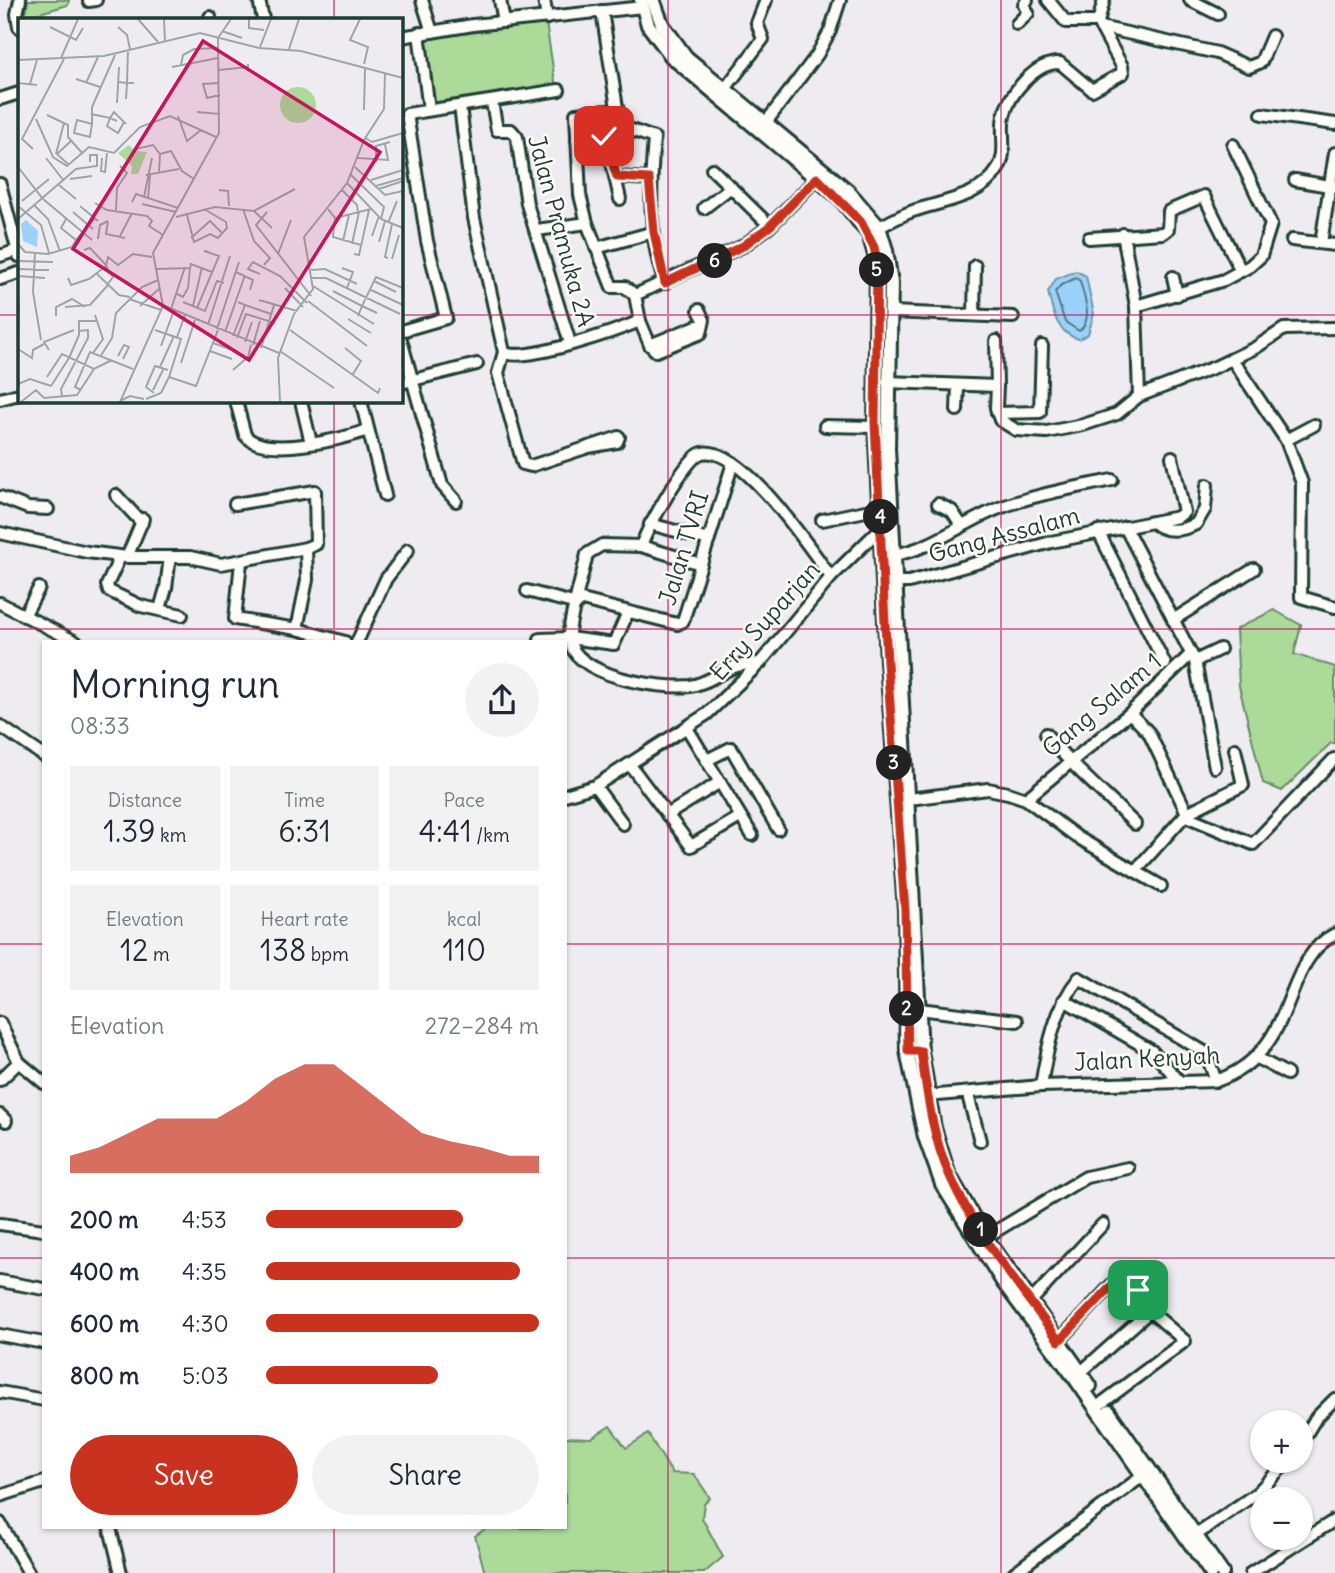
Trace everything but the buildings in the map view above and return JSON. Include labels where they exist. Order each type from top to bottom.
[{"type":"main road","points":[[648,2],[680,50],[766,121],[879,228],[886,250],[891,283],[887,382],[895,582],[893,661],[914,1051],[925,1137],[942,1184],[1008,1279],[1081,1371],[1211,1573]]},
{"type":"main road","points":[[648,2],[648,25],[672,57],[817,178],[844,194],[869,234],[877,262],[875,426],[893,661],[909,799],[919,1009],[914,1051],[948,1173],[1008,1279]]},
{"type":"main road","points":[[1024,1298],[1146,1473],[1196,1535],[1222,1573]]},
{"type":"street","points":[[18,20],[20,0]]},
{"type":"street","points":[[259,0],[263,18]]},
{"type":"street","points":[[422,0],[432,32]]},
{"type":"street","points":[[500,0],[504,22]]},
{"type":"street","points":[[544,0],[547,18]]},
{"type":"street","points":[[578,0],[580,14]]},
{"type":"street","points":[[725,89],[762,39],[757,23],[766,0]]},
{"type":"street","points":[[1017,24],[1028,13],[1024,5],[1027,0]]},
{"type":"street","points":[[1048,0],[1066,22],[1099,24],[1217,53],[1249,67],[1261,62],[1272,36]]},
{"type":"street","points":[[879,228],[911,212],[979,188],[991,178],[1003,160],[1003,117],[1013,95],[1029,77],[1050,64],[1060,64],[1092,90],[1123,73],[1099,24],[1104,0]]},
{"type":"street","points":[[1190,0],[1218,13]]},
{"type":"street","points":[[766,121],[817,55],[830,31],[840,1]]},
{"type":"street","points":[[402,37],[602,11],[648,2]]},
{"type":"street","points":[[602,11],[619,121],[629,129],[654,138],[649,179],[654,232],[665,283]]},
{"type":"street","points":[[419,33],[429,110]]},
{"type":"street","points":[[402,331],[446,318],[427,241],[407,114],[558,90]]},
{"type":"street","points":[[0,99],[18,93]]},
{"type":"street","name":"Jalan Pramuka 2A","points":[[492,102],[497,130],[511,130],[517,137],[527,204],[570,344]]},
{"type":"street","points":[[460,106],[474,218],[504,352],[498,373],[523,464],[531,466],[588,447]]},
{"type":"street","points":[[618,110],[576,114],[577,180],[587,223],[612,287],[625,287],[635,295],[640,320],[650,345],[656,351],[701,333],[704,320],[699,310]]},
{"type":"street","points":[[601,111],[604,136],[621,199]]},
{"type":"street","points":[[1262,114],[1335,124]]},
{"type":"street","points":[[993,124],[1002,133]]},
{"type":"street","points":[[577,140],[604,136]]},
{"type":"street","points":[[1136,306],[1224,280],[1261,256],[1271,224],[1233,145]]},
{"type":"street","points":[[1321,243],[1333,187],[1335,153]]},
{"type":"street","points":[[712,169],[770,226]]},
{"type":"street","points":[[617,177],[649,179]]},
{"type":"street","points":[[635,295],[734,251],[770,226],[817,178]]},
{"type":"street","points":[[1295,180],[1333,187]]},
{"type":"street","points":[[0,184],[5,221],[18,253],[0,256]]},
{"type":"street","points":[[704,208],[731,187]]},
{"type":"street","points":[[1089,238],[1163,233],[1168,229],[1168,211],[1204,195],[1241,271]]},
{"type":"street","points":[[537,230],[587,223]]},
{"type":"street","points":[[596,247],[654,232]]},
{"type":"street","points":[[1123,234],[1136,306],[1139,396]]},
{"type":"street","points":[[1292,240],[1335,245]]},
{"type":"street","points":[[974,315],[975,266]]},
{"type":"street","points":[[0,279],[18,274]]},
{"type":"street","points":[[1173,277],[1177,295]]},
{"type":"street","points":[[890,312],[1013,317]]},
{"type":"street","points":[[504,352],[515,356],[570,344],[640,320]]},
{"type":"street","points":[[996,341],[997,414],[1000,420],[1016,430],[1047,432],[1117,414],[1139,396],[1232,359],[1288,328],[1335,328]]},
{"type":"street","points":[[402,343],[442,485],[456,501]]},
{"type":"street","points":[[997,414],[1040,412],[1042,346]]},
{"type":"street","points":[[1232,359],[1286,440],[1302,483],[1301,597],[1335,607]]},
{"type":"street","points":[[402,383],[477,364]]},
{"type":"street","points":[[887,382],[998,386]]},
{"type":"street","points":[[957,410],[958,385]]},
{"type":"street","points":[[236,402],[247,439],[259,444],[337,441],[368,430]]},
{"type":"street","points":[[301,402],[311,443]]},
{"type":"street","points":[[361,402],[385,495]]},
{"type":"street","points":[[1286,440],[1314,425]]},
{"type":"street","points":[[825,426],[875,426]]},
{"type":"street","points":[[641,547],[650,524],[699,454],[716,454],[733,463],[788,518],[831,577]]},
{"type":"street","points":[[1153,522],[1178,517],[1184,512],[1172,457]]},
{"type":"street","name":"Jalan TVRI","points":[[527,591],[681,623],[733,463]]},
{"type":"street","points":[[893,555],[915,552],[1002,508],[1059,491],[1112,480]]},
{"type":"street","points":[[1153,522],[1162,529],[1174,530],[1196,524],[1205,509],[1207,485]]},
{"type":"street","points":[[0,533],[123,557],[190,557],[221,564],[242,562],[316,544],[318,537],[315,491],[235,504]]},
{"type":"street","points":[[116,495],[143,521],[108,589],[141,606],[182,615]]},
{"type":"street","points":[[0,497],[28,508],[48,509]]},
{"type":"street","points":[[938,504],[950,509],[962,526]]},
{"type":"street","points":[[822,520],[880,508]]},
{"type":"street","name":"Gang Assalam","points":[[895,582],[909,582],[1098,531],[1153,522]]},
{"type":"street","points":[[650,524],[709,540]]},
{"type":"street","name":"Gang Salam 1","points":[[1026,799],[1193,657],[1125,527]]},
{"type":"street","name":"Erry Suparjan","points":[[567,794],[595,786],[629,765],[687,728],[734,690],[760,663],[831,577],[881,528]]},
{"type":"street","points":[[1098,531],[1165,664]]},
{"type":"street","points":[[701,565],[641,547],[602,545],[587,554],[569,638],[579,658],[598,671],[630,681],[688,686],[707,681],[737,665],[760,663]]},
{"type":"street","points":[[299,640],[307,580],[306,548]]},
{"type":"street","points":[[358,640],[386,579],[408,550]]},
{"type":"street","points":[[160,609],[170,557]]},
{"type":"street","points":[[242,562],[235,619],[300,629],[338,640]]},
{"type":"street","points":[[1173,620],[1254,569]]},
{"type":"street","points":[[24,616],[39,587]]},
{"type":"street","points":[[0,603],[72,640]]},
{"type":"street","points":[[540,639],[569,638],[614,644],[620,638],[628,612]]},
{"type":"street","points":[[1215,767],[1193,657],[1220,649]]},
{"type":"street","points":[[1130,713],[1149,733],[1187,814],[1252,844],[1334,760]]},
{"type":"street","points":[[0,726],[42,756]]},
{"type":"street","points":[[687,728],[751,835]]},
{"type":"street","points":[[1046,734],[1068,762],[1084,773],[1135,824]]},
{"type":"street","points":[[707,760],[731,748],[778,829]]},
{"type":"street","points":[[1135,871],[1187,814],[1243,785],[1235,749]]},
{"type":"street","points":[[629,765],[691,846],[740,817]]},
{"type":"street","points":[[667,815],[720,782]]},
{"type":"street","points":[[595,786],[622,824]]},
{"type":"street","points":[[909,799],[988,789],[1026,799],[1119,863],[1161,886]]},
{"type":"street","name":"Jalan Kenyah","points":[[927,1096],[968,1095],[1041,1086],[1216,1081],[1233,1075],[1257,1058],[1273,1037],[1315,946],[1335,934]]},
{"type":"street","points":[[1041,1086],[1045,1058],[1064,1000],[1077,980],[1083,979],[1206,1053],[1216,1081]]},
{"type":"street","points":[[1064,1000],[1149,1049],[1165,1062],[1181,1083]]},
{"type":"street","points":[[919,1009],[1017,1021]]},
{"type":"street","points":[[0,1023],[19,1062],[37,1081],[42,1082]]},
{"type":"street","points":[[1257,1058],[1287,1074]]},
{"type":"street","points":[[0,1080],[19,1062]]},
{"type":"street","points":[[968,1095],[980,1140]]},
{"type":"street","points":[[986,1237],[1086,1177],[1128,1168]]},
{"type":"street","points":[[0,1224],[42,1230]]},
{"type":"street","points":[[1024,1298],[1103,1224]]},
{"type":"street","points":[[1059,1341],[1121,1276],[1131,1283],[1150,1311],[1182,1337],[1184,1344],[1102,1403]]},
{"type":"street","points":[[0,1281],[42,1289]]},
{"type":"street","points":[[1081,1371],[1150,1311]]},
{"type":"street","points":[[0,1335],[42,1343]]},
{"type":"street","points":[[0,1392],[42,1400]]},
{"type":"street","points":[[1313,1423],[1335,1399]]},
{"type":"street","points":[[1014,1573],[1146,1473]]},
{"type":"street","points":[[1196,1535],[1257,1493],[1276,1473]]},
{"type":"street","points":[[0,1496],[42,1483]]},
{"type":"street","points":[[1251,1573],[1335,1520]]},
{"type":"street","points":[[0,1523],[29,1573]]},
{"type":"street","points":[[110,1529],[121,1573]]},
{"type":"green space","points":[[28,0],[69,0],[68,5],[25,17]]},
{"type":"green space","points":[[546,23],[556,88],[428,106],[415,40]]},
{"type":"green space","points":[[1274,610],[1301,625],[1294,654],[1335,667],[1335,743],[1331,743],[1282,791],[1263,783],[1239,686],[1236,629]]},
{"type":"green space","points":[[610,1426],[626,1448],[648,1434],[672,1473],[694,1474],[710,1498],[704,1503],[702,1518],[723,1557],[704,1573],[485,1573],[475,1536],[486,1529],[567,1529],[567,1437],[591,1438]]},
{"type":"water","points":[[1076,271],[1086,276],[1094,314],[1088,334],[1079,339],[1060,327],[1048,292],[1056,279]]},
{"type":"route","points":[[604,136],[617,177],[649,179],[659,268],[665,283],[743,246],[770,226],[817,178],[851,208],[869,234],[877,262],[879,323],[875,423],[887,662],[905,910],[908,1051],[921,1051],[934,1128],[948,1173],[966,1208],[1059,1341],[1121,1276],[1138,1290]]}]
